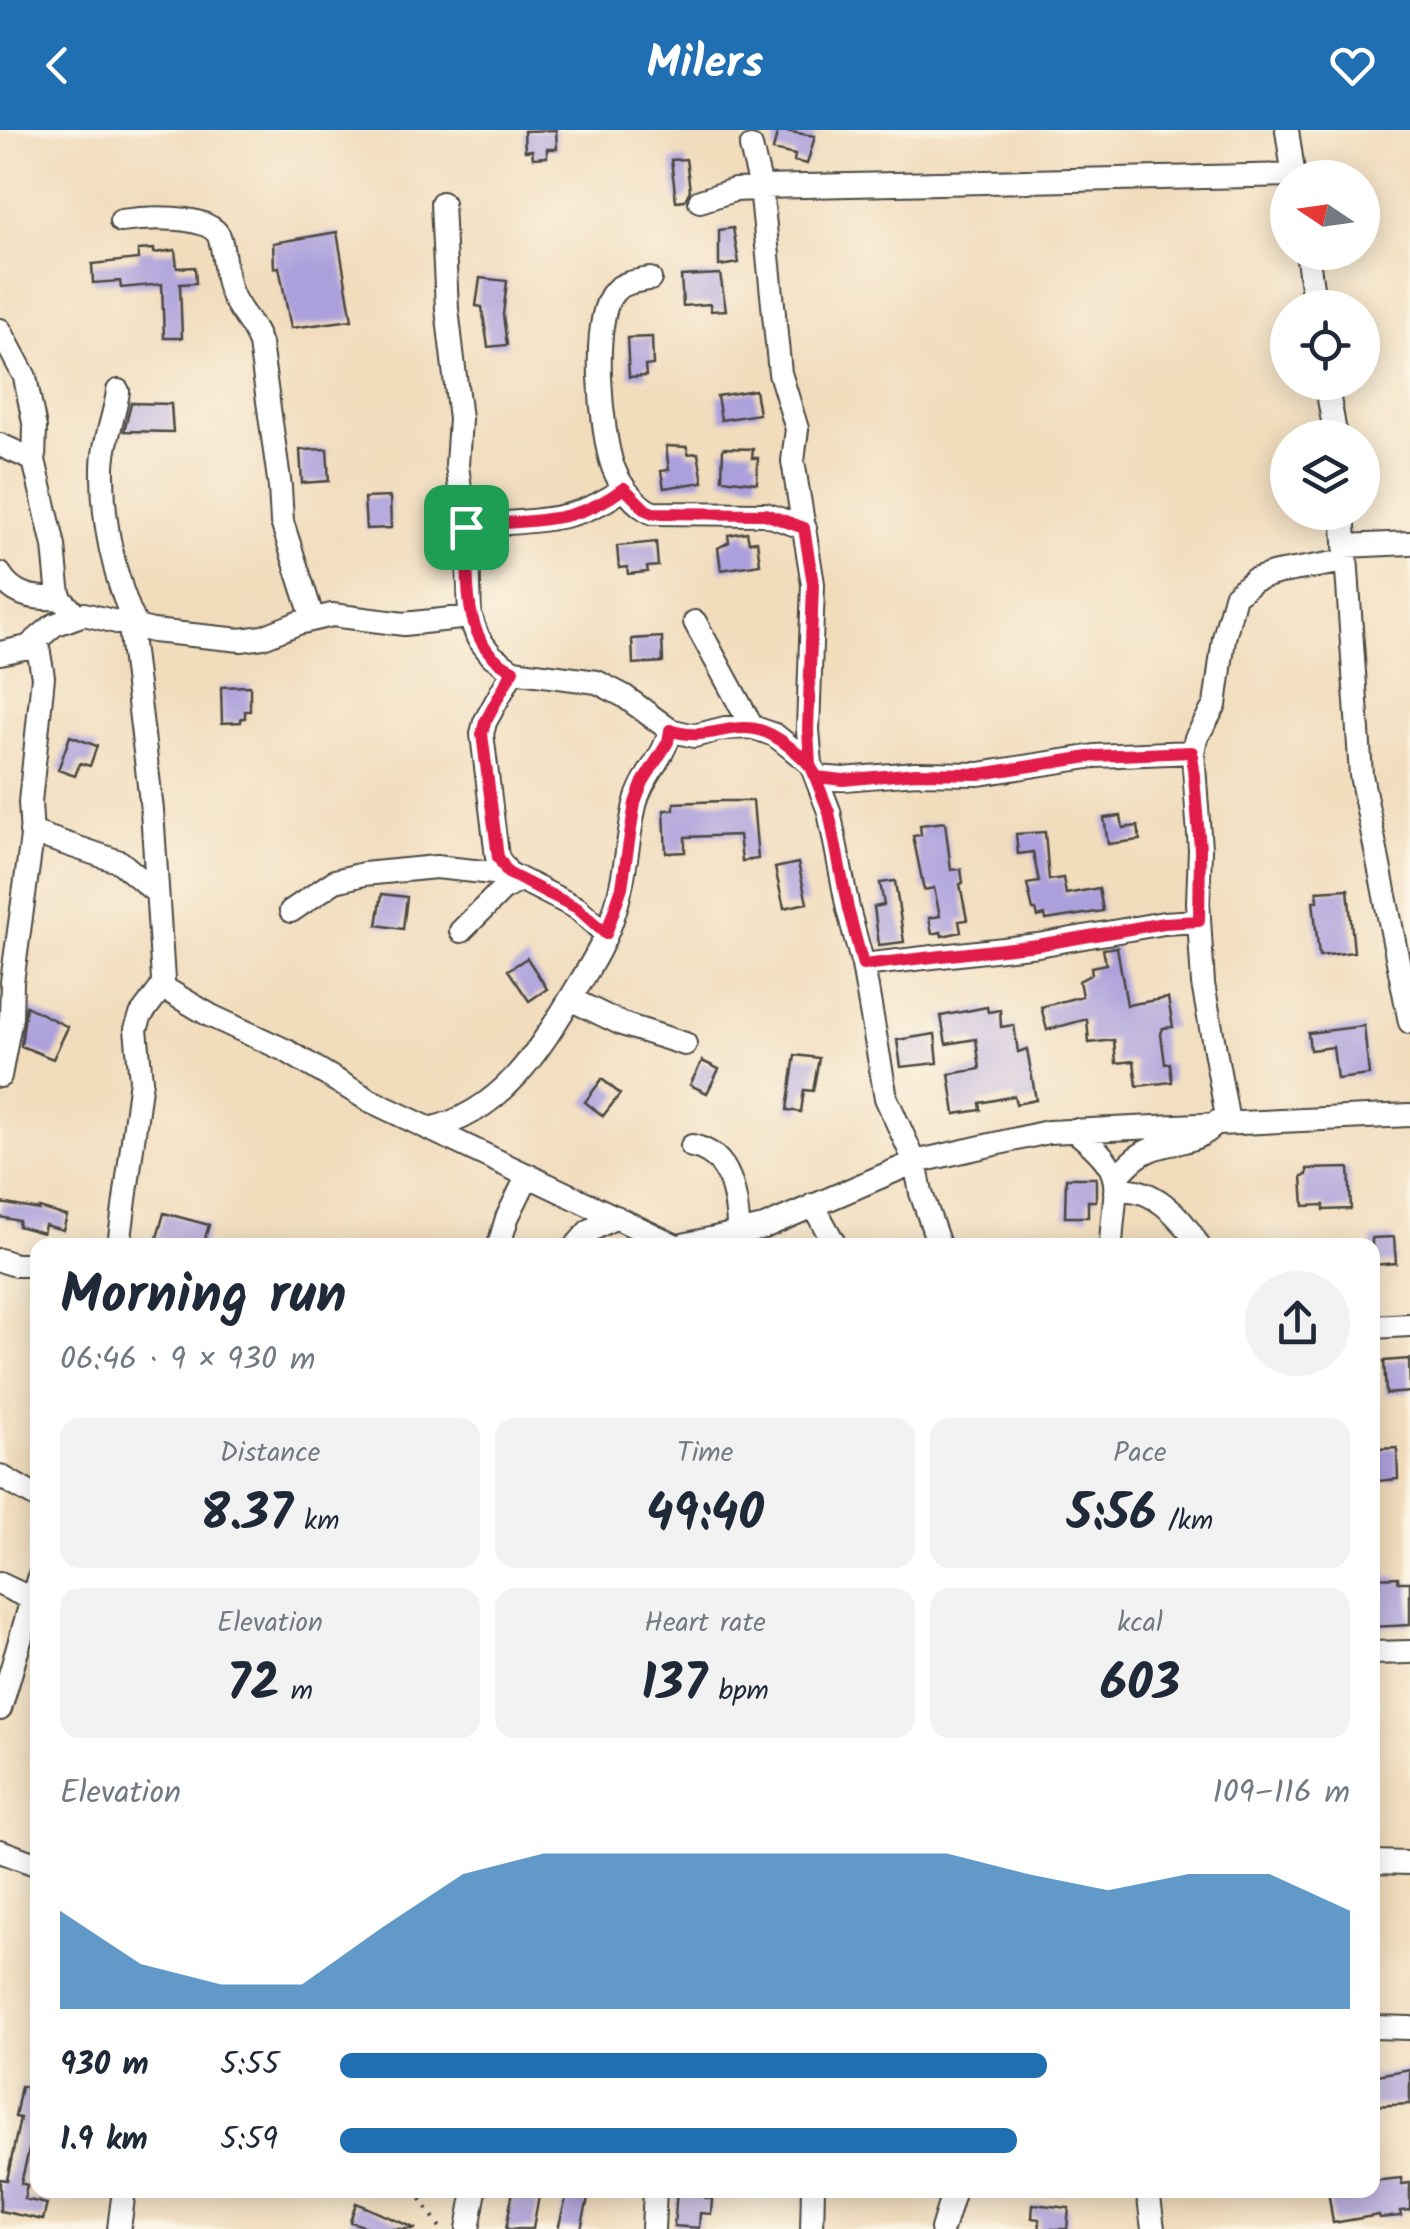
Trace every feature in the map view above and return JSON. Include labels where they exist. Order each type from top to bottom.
[{"type":"street","points":[[1288,130],[1292,160]]},
{"type":"street","points":[[750,147],[761,188],[780,373],[796,430],[793,461],[813,584],[808,730],[814,770],[829,812],[863,965],[886,1098],[915,1162],[937,1238]]},
{"type":"street","points":[[700,201],[734,190],[761,188],[1270,177]]},
{"type":"street","points":[[442,203],[447,309],[460,419],[458,464],[466,527],[470,617],[478,638],[500,663],[513,670],[597,682],[624,696],[670,730],[694,736],[725,728],[752,727],[774,735],[814,770],[843,780],[916,773],[980,774],[1095,756],[1192,752]]},
{"type":"street","points":[[122,221],[166,218],[205,225],[219,237],[235,304],[256,330],[260,344],[282,522],[312,619]]},
{"type":"street","points":[[650,279],[621,286],[611,294],[601,332],[605,430],[613,467],[624,488],[653,513],[765,514],[804,528]]},
{"type":"street","points":[[0,330],[25,377],[35,428],[34,460],[68,606]]},
{"type":"street","points":[[118,390],[104,459],[106,511],[120,585],[134,628],[162,987],[140,1015],[136,1029],[141,1080],[120,1238]]},
{"type":"street","points":[[0,445],[34,460]]},
{"type":"street","points":[[466,527],[554,521],[597,506],[624,488]]},
{"type":"street","points":[[1344,530],[1361,775],[1410,1022]]},
{"type":"street","points":[[1223,1122],[1199,921],[1200,849],[1192,752],[1215,705],[1234,596],[1254,580],[1276,573],[1346,553],[1410,543]]},
{"type":"street","points":[[0,574],[18,593],[134,628],[241,640],[262,637],[312,619],[346,615],[404,624],[470,617]]},
{"type":"street","points":[[0,653],[19,651],[37,642],[68,606]]},
{"type":"street","points":[[694,622],[752,727]]},
{"type":"street","points":[[0,1076],[11,1017],[31,832],[30,802],[43,677],[37,642]]},
{"type":"street","points":[[513,670],[482,734],[494,842],[502,866],[516,878],[577,908],[606,934]]},
{"type":"street","points":[[429,1129],[465,1118],[498,1094],[543,1042],[570,999],[606,934],[622,887],[635,803],[668,742],[670,730]]},
{"type":"street","points":[[31,832],[120,862],[157,893]]},
{"type":"street","points":[[291,911],[334,881],[364,874],[436,867],[516,878]]},
{"type":"street","points":[[461,930],[516,878]]},
{"type":"street","points":[[863,965],[1199,921]]},
{"type":"street","points":[[162,987],[211,1016],[287,1051],[369,1100],[660,1238]]},
{"type":"street","points":[[570,999],[622,1024],[686,1044]]},
{"type":"street","points":[[719,1238],[764,1227],[915,1162],[1001,1141],[1074,1130],[1410,1115]]},
{"type":"street","points":[[1115,1185],[1133,1160],[1148,1150],[1197,1138],[1223,1122]]},
{"type":"street","points":[[1074,1130],[1103,1153],[1114,1170],[1111,1238]]},
{"type":"street","points":[[692,1146],[709,1150],[724,1165],[739,1234]]},
{"type":"street","points":[[501,1238],[528,1176]]},
{"type":"street","points":[[1115,1185],[1154,1199],[1174,1213],[1193,1238]]},
{"type":"street","points":[[813,1205],[831,1238]]},
{"type":"street","points":[[583,1238],[616,1217]]},
{"type":"street","points":[[0,1260],[30,1264]]},
{"type":"street","points":[[1380,1327],[1410,1325]]},
{"type":"street","points":[[0,1476],[30,1493]]},
{"type":"street","points":[[0,1584],[30,1596]]},
{"type":"street","points":[[0,1709],[30,1611]]},
{"type":"street","points":[[1380,1653],[1410,1652]]},
{"type":"street","points":[[0,1851],[30,1862]]},
{"type":"street","points":[[1380,1862],[1410,1863]]},
{"type":"street","points":[[1380,2027],[1410,2028]]},
{"type":"street","points":[[119,2229],[123,2198]]},
{"type":"street","points":[[468,2229],[474,2198]]},
{"type":"street","points":[[653,2229],[655,2198]]},
{"type":"street","points":[[812,2229],[813,2198]]},
{"type":"street","points":[[942,2229],[952,2198]]},
{"type":"street","points":[[1149,2198],[1153,2229]]},
{"type":"path","points":[[420,2198],[441,2229]]},
{"type":"building","points":[[556,130],[557,149],[547,149],[547,157],[533,158],[532,150],[525,151],[524,131]]},
{"type":"building","points":[[778,130],[815,136],[807,164],[794,161],[795,155],[773,150]]},
{"type":"building","points":[[686,159],[690,190],[685,200],[676,201],[671,160]]},
{"type":"building","points":[[733,228],[739,263],[719,266],[719,230]]},
{"type":"building","points":[[337,232],[352,320],[291,328],[279,267],[274,268],[273,243]]},
{"type":"building","points":[[154,249],[154,253],[175,250],[177,268],[195,267],[196,283],[180,284],[182,338],[164,338],[162,284],[121,288],[120,281],[93,283],[92,264],[138,259],[138,250]]},
{"type":"building","points":[[720,274],[726,310],[711,311],[710,304],[683,306],[681,276]]},
{"type":"building","points":[[480,278],[507,281],[503,315],[507,345],[488,347],[482,307],[476,306]]},
{"type":"building","points":[[652,337],[653,365],[645,366],[646,376],[629,377],[627,338]]},
{"type":"building","points":[[755,390],[759,414],[721,420],[717,396]]},
{"type":"building","points":[[131,403],[171,404],[173,432],[124,431]]},
{"type":"building","points":[[666,446],[687,447],[688,454],[698,453],[703,482],[664,488],[661,471],[669,470]]},
{"type":"building","points":[[723,448],[753,449],[752,458],[758,458],[757,483],[722,479]]},
{"type":"building","points":[[327,449],[329,481],[302,483],[300,450]]},
{"type":"building","points":[[390,497],[391,528],[366,529],[364,498]]},
{"type":"building","points":[[747,532],[749,542],[757,541],[760,564],[721,570],[718,548],[729,542],[728,535]]},
{"type":"building","points":[[656,542],[658,566],[647,567],[648,572],[628,574],[627,567],[619,568],[617,546]]},
{"type":"building","points":[[662,637],[663,662],[633,664],[632,639]]},
{"type":"building","points":[[250,686],[250,711],[245,711],[245,718],[241,722],[222,723],[221,687]]},
{"type":"building","points":[[70,736],[97,746],[90,766],[80,763],[75,776],[58,770]]},
{"type":"building","points":[[753,801],[758,859],[742,861],[739,835],[685,837],[685,852],[666,853],[664,810],[674,810],[674,803]]},
{"type":"building","points":[[1121,816],[1123,828],[1138,826],[1140,840],[1108,844],[1104,818]]},
{"type":"building","points":[[945,822],[951,870],[961,869],[967,920],[959,921],[961,932],[942,936],[941,932],[932,934],[929,918],[940,916],[934,888],[924,890],[913,836],[921,835],[920,825]]},
{"type":"building","points":[[1045,832],[1049,880],[1063,878],[1066,894],[1099,888],[1103,911],[1046,920],[1045,915],[1038,917],[1027,884],[1039,882],[1033,852],[1018,854],[1016,834]]},
{"type":"building","points":[[798,863],[807,903],[784,908],[775,868]]},
{"type":"building","points":[[895,881],[904,942],[879,945],[874,907],[884,905],[880,883]]},
{"type":"building","points":[[1348,889],[1354,952],[1319,956],[1313,901],[1318,901],[1317,891]]},
{"type":"building","points":[[382,894],[407,897],[403,929],[377,925]]},
{"type":"building","points":[[1117,947],[1127,1005],[1168,998],[1173,1027],[1163,1028],[1161,1034],[1172,1082],[1137,1086],[1134,1061],[1116,1063],[1114,1040],[1089,1043],[1087,1019],[1047,1030],[1041,1007],[1082,996],[1079,981],[1092,974],[1091,967],[1106,964],[1103,949]]},
{"type":"building","points":[[527,958],[547,989],[529,1001],[508,970]]},
{"type":"building","points":[[26,1006],[68,1027],[53,1059],[21,1046]]},
{"type":"building","points":[[987,1007],[988,1012],[1000,1010],[1001,1027],[1014,1025],[1018,1052],[1027,1049],[1036,1100],[1016,1104],[1014,1096],[980,1103],[981,1110],[955,1114],[949,1074],[980,1069],[976,1039],[946,1044],[941,1016]]},
{"type":"building","points":[[1364,1026],[1369,1075],[1337,1079],[1333,1047],[1310,1050],[1308,1033]]},
{"type":"building","points":[[935,1034],[938,1063],[901,1067],[897,1040]]},
{"type":"building","points":[[795,1055],[819,1058],[813,1091],[804,1090],[801,1112],[787,1110]]},
{"type":"building","points":[[702,1061],[719,1069],[707,1093],[690,1085]]},
{"type":"building","points":[[602,1079],[620,1094],[603,1116],[585,1102]]},
{"type":"building","points":[[1349,1168],[1351,1209],[1304,1206],[1302,1176],[1307,1175],[1307,1169]]},
{"type":"building","points":[[1066,1178],[1096,1178],[1096,1201],[1088,1201],[1088,1217],[1065,1217]]},
{"type":"building","points":[[1,1203],[67,1216],[63,1230],[45,1225],[43,1233],[18,1226],[19,1221],[0,1217]]},
{"type":"building","points":[[164,1213],[209,1225],[205,1238],[157,1238]]},
{"type":"building","points":[[1394,1237],[1396,1263],[1380,1264],[1380,1238],[1372,1238]]},
{"type":"building","points":[[1409,1359],[1410,1392],[1386,1394],[1384,1361]]},
{"type":"building","points":[[1397,1448],[1398,1479],[1380,1481],[1380,1449]]},
{"type":"building","points":[[1398,1577],[1398,1582],[1410,1582],[1410,1625],[1380,1627],[1380,1578]]},
{"type":"building","points":[[1410,2069],[1410,2104],[1380,2106],[1380,2075]]},
{"type":"building","points":[[21,2086],[30,2088],[30,2146],[21,2183],[27,2185],[24,2199],[47,2204],[43,2220],[0,2211],[0,2179],[7,2180],[20,2118],[15,2117]]},
{"type":"building","points":[[1401,2178],[1402,2184],[1410,2183],[1410,2210],[1400,2211],[1401,2216],[1379,2215],[1333,2223],[1329,2198],[1380,2198],[1380,2180]]},
{"type":"building","points":[[512,2198],[539,2198],[533,2229],[506,2229]]},
{"type":"building","points":[[566,2198],[588,2198],[581,2229],[558,2229]]},
{"type":"building","points":[[676,2198],[712,2199],[711,2214],[700,2213],[699,2228],[674,2226]]},
{"type":"building","points":[[356,2203],[416,2229],[374,2229],[350,2222]]},
{"type":"building","points":[[1033,2204],[1069,2208],[1067,2229],[1040,2229],[1039,2219],[1032,2218]]},
{"type":"route","points":[[466,527],[470,617],[478,638],[492,656],[513,670],[482,734],[498,857],[508,873],[577,908],[606,934],[622,887],[635,803],[643,782],[662,755],[670,730],[694,736],[737,727],[752,727],[774,735],[810,764],[817,777],[843,780],[916,773],[980,774],[1095,756],[1192,752],[1201,863],[1199,921],[863,965],[829,812],[810,764],[813,584],[804,528],[784,518],[750,512],[653,513],[624,488],[608,500],[554,521],[466,527]]}]
